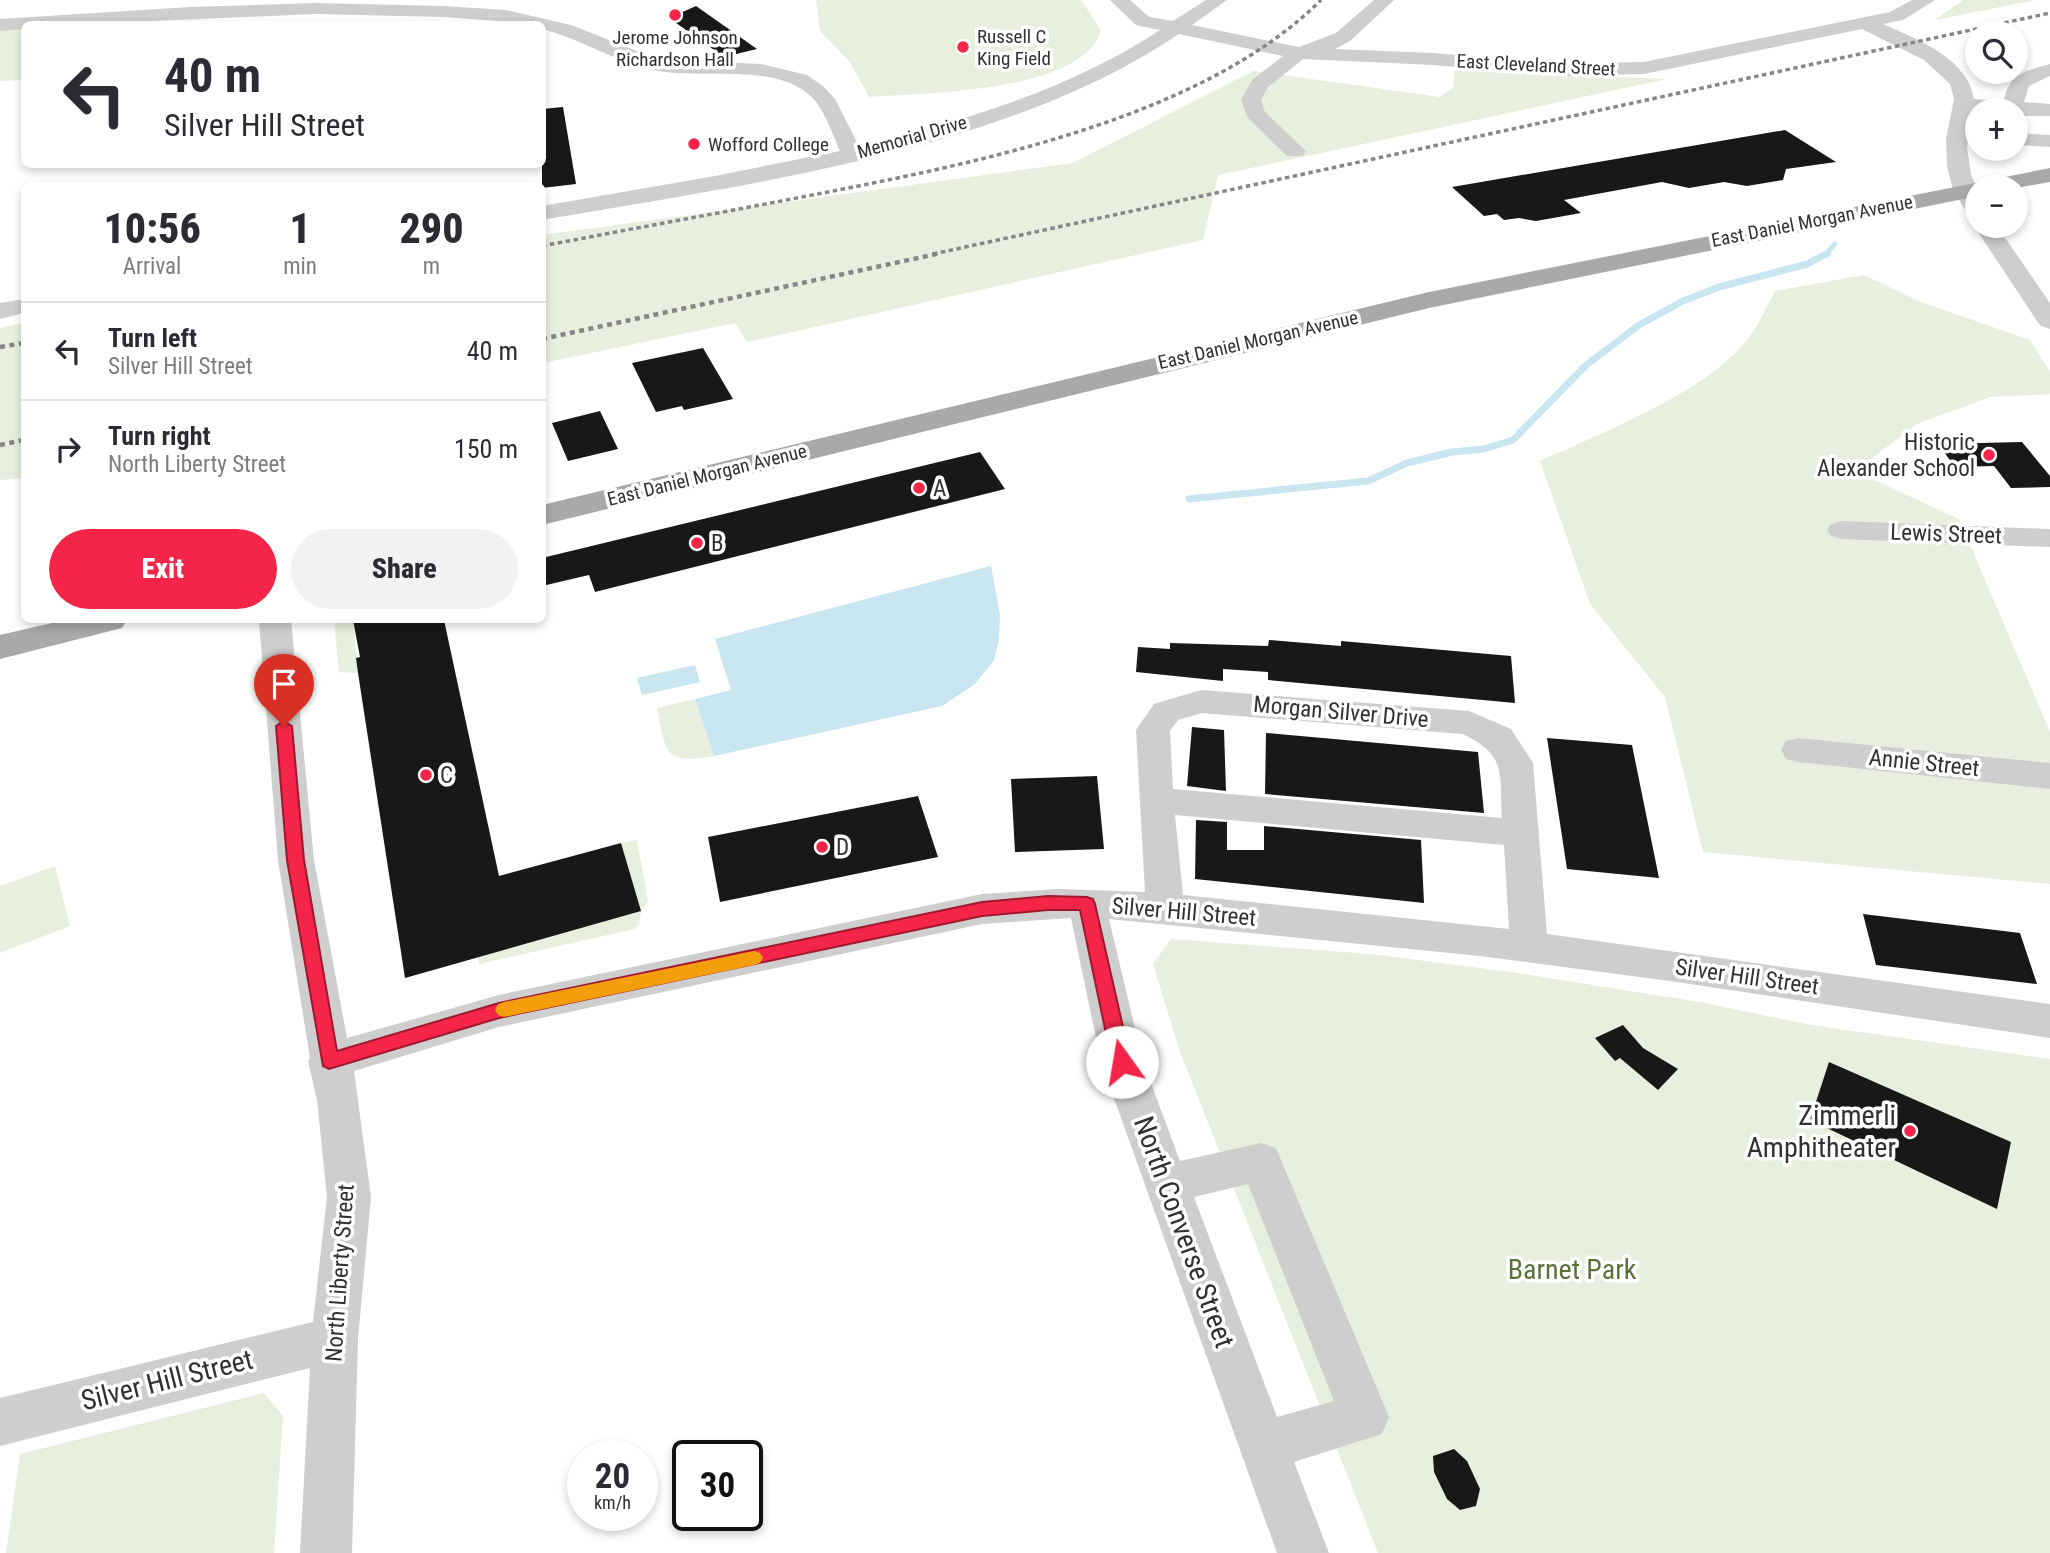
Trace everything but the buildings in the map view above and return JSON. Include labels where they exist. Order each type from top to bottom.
[{"type":"main road","name":"East Daniel Morgan Avenue","points":[[2028,181],[2050,175]]},
{"type":"main road","name":"East Daniel Morgan Avenue","points":[[546,513],[1415,303],[1965,197]]},
{"type":"main road","points":[[0,647],[98,623]]},
{"type":"street","name":"East Cleveland Street","points":[[1119,0],[1143,20],[1299,52],[1564,70],[1623,69],[1670,63],[1865,23],[1917,6]]},
{"type":"street","points":[[1183,27],[1218,0]]},
{"type":"street","points":[[1295,151],[1255,114],[1251,100],[1259,84],[1299,52],[1325,46],[1343,37],[1385,0]]},
{"type":"street","points":[[1883,0],[1917,6]]},
{"type":"street","points":[[45,21],[237,4],[389,5],[505,15],[531,21]]},
{"type":"street","points":[[0,25],[21,23]]},
{"type":"street","points":[[1865,23],[1918,48],[1950,72],[1963,89],[1956,146],[1967,175]]},
{"type":"street","points":[[546,25],[658,66],[766,72],[799,79],[817,91],[839,124],[852,154]]},
{"type":"street","name":"Memorial Drive","points":[[546,212],[758,175],[934,132],[1048,94],[1139,53],[1183,27]]},
{"type":"street","points":[[2015,98],[2016,86],[2024,79],[2050,70]]},
{"type":"street","points":[[2028,110],[2050,110]]},
{"type":"street","points":[[2028,140],[2050,141]]},
{"type":"street","points":[[1994,238],[2050,321]]},
{"type":"street","points":[[0,311],[21,307]]},
{"type":"street","name":"Lewis Street","points":[[1842,530],[2050,538]]},
{"type":"street","name":"North Liberty Street","points":[[275,623],[296,860],[329,1061],[338,1100],[349,1197],[335,1339],[326,1553]]},
{"type":"street","name":"Morgan Silver Drive","points":[[1165,907],[1153,730],[1166,712],[1201,701],[1469,723],[1499,737],[1516,763],[1529,946]]},
{"type":"street","name":"Annie Street","points":[[1798,750],[2050,776]]},
{"type":"street","points":[[1156,800],[1522,833]]},
{"type":"street","name":"Silver Hill Street","points":[[329,1061],[499,1011],[982,909],[1020,904],[1165,907],[1414,932],[2050,1021]]},
{"type":"street","name":"North Converse Street","points":[[1087,904],[1122,1062],[1303,1553]]},
{"type":"street","points":[[1167,1184],[1261,1163],[1365,1417],[1263,1446]]},
{"type":"street","name":"Silver Hill Street","points":[[0,1422],[335,1339]]},
{"type":"green space","name":"Russell C King Field","points":[[816,0],[1081,0],[1101,30],[1088,51],[1065,66],[1034,78],[961,91],[869,97],[850,62],[820,31]]},
{"type":"green space","points":[[1963,0],[2035,0],[1935,20]]},
{"type":"green space","points":[[21,26],[21,80],[0,81],[0,28]]},
{"type":"green space","points":[[1455,70],[1667,79],[1218,175],[1203,240],[747,342],[735,323],[546,362],[546,234],[1073,163],[1253,71],[1440,97],[1453,88]]},
{"type":"green space","points":[[1864,275],[1921,302],[2030,340],[2050,371],[2050,394],[1990,397],[1917,424],[1855,471],[1959,519],[2050,732],[2050,884],[1703,852],[1665,697],[1590,604],[1540,461],[1652,409],[1707,376],[1748,339],[1775,291]]},
{"type":"green space","points":[[21,324],[21,478],[0,480],[0,328]]},
{"type":"green space","points":[[334,623],[353,623],[358,673],[339,672]]},
{"type":"green space","points":[[695,699],[714,756],[697,759],[676,757],[666,745],[657,708]]},
{"type":"green space","points":[[637,840],[648,901],[641,911],[639,925],[634,929],[479,964],[478,957],[640,911],[621,843]]},
{"type":"green space","points":[[55,866],[70,926],[0,953],[0,886]]},
{"type":"green space","name":"Barnet Park","points":[[1171,939],[1371,954],[1511,972],[1705,1003],[1811,1025],[2050,1059],[2050,1553],[1378,1553],[1180,1052],[1153,964]]},
{"type":"green space","points":[[264,1393],[283,1416],[274,1553],[6,1553],[20,1454]]},
{"type":"water","points":[[991,566],[1000,615],[999,641],[994,660],[975,684],[942,706],[714,756],[695,699],[731,690],[715,639]]},
{"type":"water","points":[[695,665],[700,682],[642,695],[637,678]]},
{"type":"waterway","points":[[1826,254],[1835,244]]},
{"type":"waterway","points":[[1189,499],[1368,481],[1407,463],[1452,452],[1484,449],[1513,440],[1585,366],[1639,325],[1683,301],[1719,287],[1807,264],[1828,253]]},
{"type":"railway","points":[[546,245],[885,181],[1019,149],[1087,129],[1154,104],[1216,75],[1272,41],[1321,0]]},
{"type":"railway","points":[[933,254],[2050,13]]},
{"type":"railway","points":[[546,338],[941,253]]},
{"type":"railway","points":[[0,347],[21,344]]},
{"type":"railway","points":[[0,445],[21,441]]},
{"type":"slow traffic","points":[[504,1010],[754,958]]},
{"type":"place","name":"Jerome Johnson Richardson Hall","points":[[675,15]]},
{"type":"place","name":"Russell C King Field","points":[[963,47]]},
{"type":"place","name":"Wofford College","points":[[694,144]]},
{"type":"place","name":"Historic Alexander School","points":[[1989,455]]},
{"type":"place","name":"A","points":[[919,488]]},
{"type":"place","name":"B","points":[[697,543]]},
{"type":"place","name":"C","points":[[426,775]]},
{"type":"place","name":"D","points":[[822,847]]},
{"type":"place","name":"Zimmerli Amphitheater","points":[[1910,1131]]},
{"type":"route","points":[[284,726],[296,860],[329,1061],[499,1011],[982,909],[1048,903],[1087,904],[1122,1062]]}]
